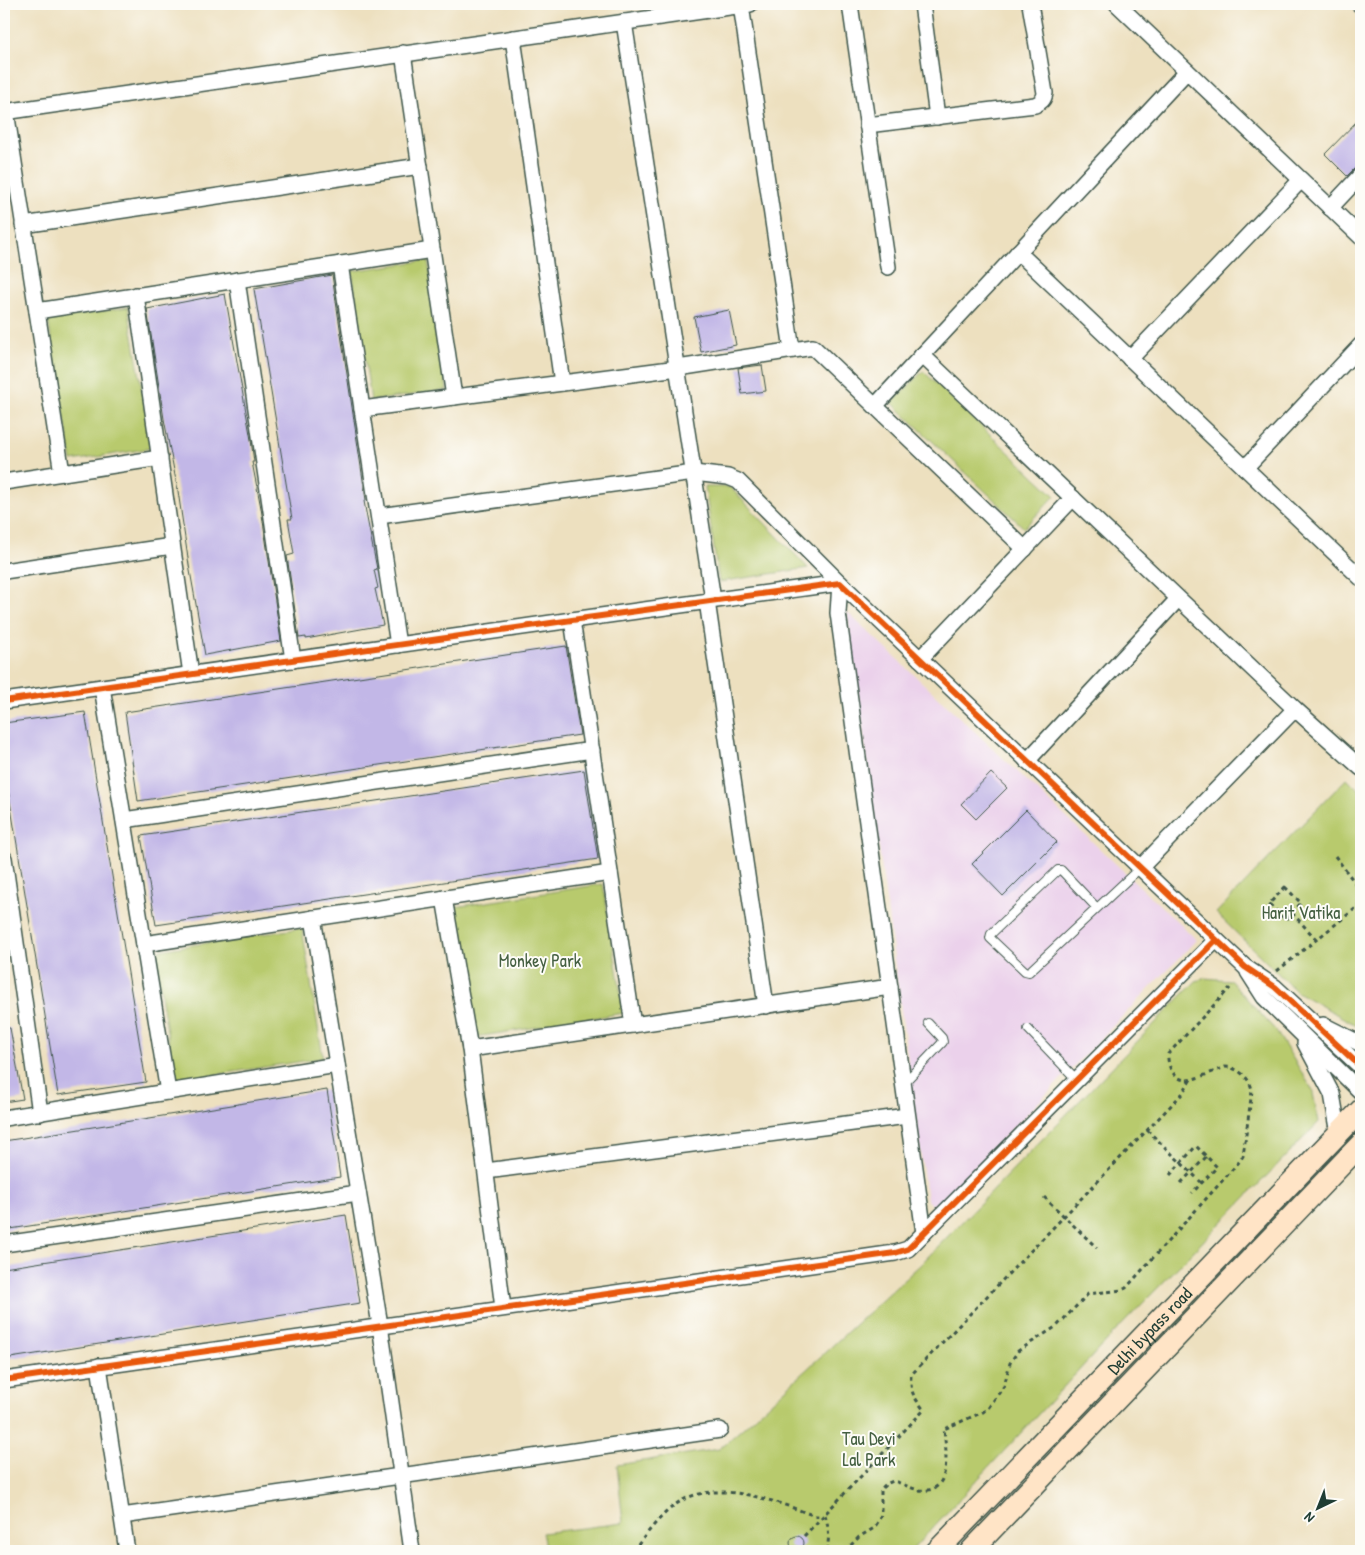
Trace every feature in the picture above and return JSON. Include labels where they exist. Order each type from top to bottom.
[{"type":"main road","name":"Delhi bypass road","points":[[937,1551],[1361,1110]]},
{"type":"main road","name":"Delhi bypass road","points":[[971,1551],[1361,1144]]},
{"type":"street","points":[[62,473],[5,111],[745,4],[792,350]]},
{"type":"street","points":[[850,4],[888,267]]},
{"type":"street","points":[[922,4],[937,117]]},
{"type":"street","points":[[868,125],[1035,105],[1041,102],[1045,93],[1030,4]]},
{"type":"street","points":[[1117,4],[1361,237]]},
{"type":"street","points":[[624,22],[694,473],[766,1006]]},
{"type":"street","points":[[513,38],[562,383]]},
{"type":"street","points":[[403,53],[454,397]]},
{"type":"street","points":[[875,406],[1187,71]]},
{"type":"street","points":[[23,225],[420,166]]},
{"type":"street","points":[[1330,208],[1361,175]]},
{"type":"street","points":[[1130,359],[1301,180]]},
{"type":"street","points":[[36,311],[432,250]]},
{"type":"street","points":[[1018,252],[1245,468],[1360,573]]},
{"type":"street","points":[[340,264],[398,644]]},
{"type":"street","points":[[237,280],[293,660]]},
{"type":"street","points":[[136,295],[190,674]]},
{"type":"street","points":[[1245,468],[1361,345]]},
{"type":"street","points":[[362,409],[678,368],[810,347],[816,350],[1025,549]]},
{"type":"street","points":[[922,355],[1295,710],[1361,768]]},
{"type":"street","points":[[4,482],[160,458]]},
{"type":"street","points":[[379,516],[694,473],[728,477],[738,481],[840,583],[1216,940],[1245,967],[1275,987],[1361,1067]]},
{"type":"street","points":[[920,659],[1073,498]]},
{"type":"street","points":[[4,571],[172,546]]},
{"type":"street","points":[[4,702],[398,644],[840,583]]},
{"type":"street","points":[[840,583],[838,613],[924,1233]]},
{"type":"street","points":[[1027,760],[1178,599]]},
{"type":"street","points":[[572,620],[633,1025]]},
{"type":"street","points":[[102,687],[168,1092]]},
{"type":"street","points":[[1141,867],[1295,710]]},
{"type":"street","points":[[124,820],[592,750]]},
{"type":"street","points":[[4,858],[40,1112]]},
{"type":"street","points":[[144,944],[610,873]]},
{"type":"street","points":[[444,898],[470,1049],[504,1308]]},
{"type":"street","points":[[313,918],[380,1326],[412,1551]]},
{"type":"street","points":[[4,1380],[895,1253],[908,1249],[1216,940]]},
{"type":"street","points":[[1245,967],[1264,997],[1361,1092]]},
{"type":"street","points":[[470,1049],[890,987]]},
{"type":"street","points":[[1308,1018],[1361,1044]]},
{"type":"street","points":[[1298,1030],[1332,1094],[1338,1134]]},
{"type":"street","points":[[4,1118],[337,1065]]},
{"type":"street","points":[[486,1171],[908,1116]]},
{"type":"street","points":[[4,1244],[358,1193]]},
{"type":"street","points":[[99,1366],[127,1551]]},
{"type":"street","points":[[122,1516],[720,1430]]},
{"type":"lane","points":[[1097,908],[1061,870],[1058,870],[990,938],[1025,971],[1029,972],[1141,867]]},
{"type":"lane","points":[[903,1084],[943,1042],[942,1038],[928,1023]]},
{"type":"lane","points":[[1028,1029],[1077,1080]]},
{"type":"path","points":[[1335,856],[1361,891]]},
{"type":"path","points":[[1284,887],[1301,904],[1292,913],[1286,920],[1269,904],[1284,887]]},
{"type":"path","points":[[1265,980],[1361,904]]},
{"type":"path","points":[[1292,913],[1316,939]]},
{"type":"path","points":[[845,1551],[859,1536],[874,1528],[878,1522],[881,1515],[881,1489],[886,1484],[893,1481],[918,1490],[930,1490],[938,1485],[945,1474],[946,1450],[944,1429],[983,1412],[989,1407],[1004,1386],[1010,1363],[1018,1351],[1057,1326],[1088,1294],[1126,1288],[1240,1161],[1252,1092],[1250,1081],[1231,1067],[1188,1080],[1174,1073],[1168,1062],[1168,1054],[1230,988]]},
{"type":"path","points":[[804,1536],[924,1410],[913,1397],[911,1376],[1182,1094],[1191,1078]]},
{"type":"path","points":[[1147,1130],[1202,1183]]},
{"type":"path","points":[[1170,1175],[1196,1146],[1217,1167],[1192,1193]]},
{"type":"path","points":[[1181,1184],[1206,1157]]},
{"type":"path","points":[[1044,1197],[1097,1248]]},
{"type":"path","points":[[633,1551],[669,1510],[682,1500],[709,1492],[722,1492],[760,1498],[815,1516],[824,1515]]},
{"type":"path","points":[[824,1515],[828,1524],[828,1545],[826,1551]]},
{"type":"shaded area","points":[[847,612],[1197,940],[935,1208],[927,1200]]},
{"type":"green space","points":[[428,260],[447,390],[371,401],[352,271]]},
{"type":"green space","points":[[128,307],[152,448],[72,461],[48,320]]},
{"type":"green space","points":[[923,371],[1055,496],[1024,528],[892,403]]},
{"type":"green space","points":[[705,487],[730,487],[808,568],[719,582]]},
{"type":"green space","name":"Harit Vatika","points":[[1347,778],[1361,792],[1361,1028],[1297,992],[1216,913]]},
{"type":"green space","name":"Monkey Park","points":[[603,884],[624,1013],[476,1037],[455,907]]},
{"type":"green space","points":[[302,928],[323,1058],[175,1081],[154,951]]},
{"type":"green space","name":"Tau Devi Lal Park","points":[[1204,978],[1230,980],[1276,1031],[1312,1089],[1319,1122],[1111,1336],[911,1551],[546,1551],[542,1533],[623,1523],[617,1465],[719,1449],[920,1265],[1196,981]]},
{"type":"building","points":[[1361,117],[1361,166],[1355,168],[1347,176],[1325,154]]},
{"type":"building","points":[[332,275],[366,500],[364,501],[377,569],[374,570],[378,588],[375,589],[383,625],[306,639],[306,637],[299,638],[287,556],[294,554],[288,519],[292,519],[254,289]]},
{"type":"building","points":[[225,294],[251,440],[254,462],[252,462],[261,508],[281,641],[205,655],[147,309]]},
{"type":"building","points":[[729,310],[736,345],[701,352],[694,317]]},
{"type":"building","points":[[762,365],[766,391],[742,394],[738,368]]},
{"type":"building","points":[[566,646],[580,735],[138,801],[125,712]]},
{"type":"building","points":[[85,712],[146,1082],[58,1095],[4,765],[4,723]]},
{"type":"building","points":[[584,770],[598,859],[156,925],[141,836]]},
{"type":"building","points":[[991,773],[1007,788],[976,819],[961,804]]},
{"type":"building","points":[[1026,810],[1057,842],[1003,896],[972,864]]},
{"type":"building","points":[[4,1028],[10,1028],[23,1099],[4,1102]]},
{"type":"building","points":[[327,1090],[340,1177],[4,1230],[4,1141]]},
{"type":"building","points":[[346,1215],[360,1303],[4,1359],[4,1268]]},
{"type":"building","points":[[794,1536],[800,1536],[804,1543],[800,1550],[794,1550],[790,1546],[790,1540]]},
{"type":"cycle path","points":[[4,701],[840,583],[1245,967],[1275,987],[1361,1067]]},
{"type":"cycle path","points":[[4,1380],[895,1253],[908,1249],[1216,940]]}]
